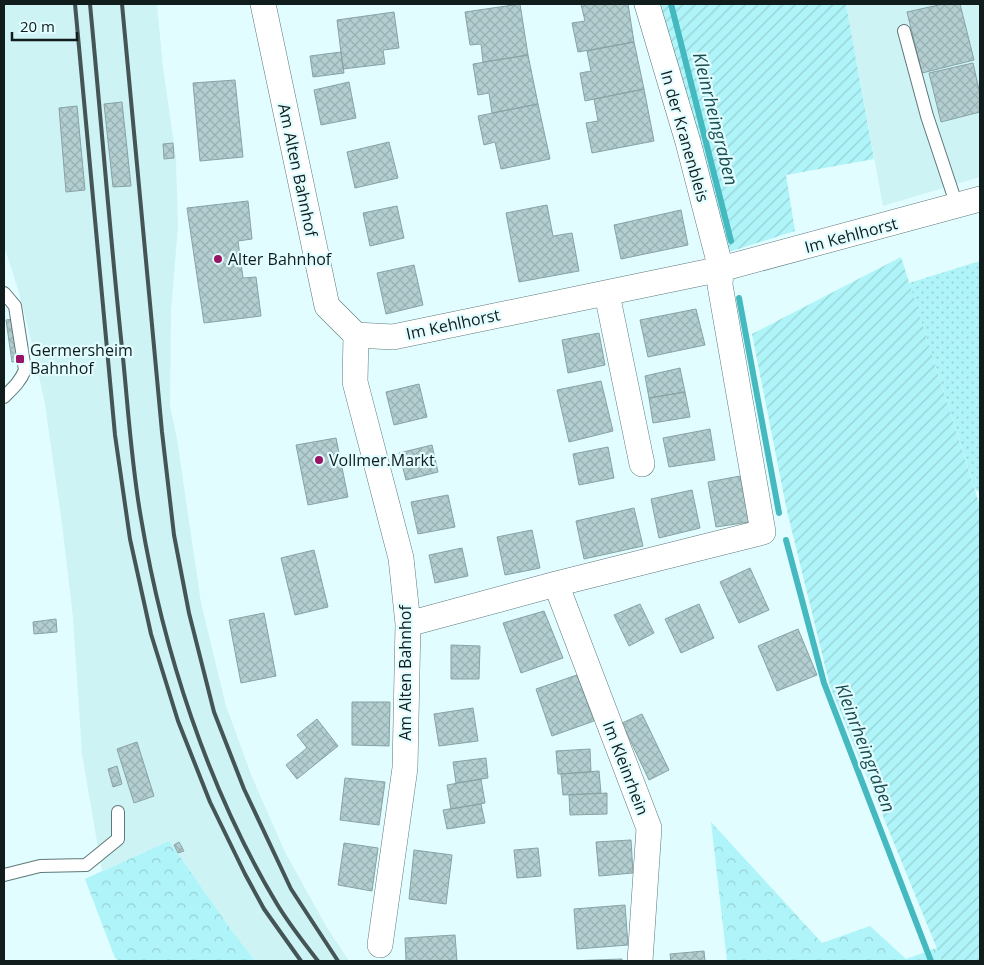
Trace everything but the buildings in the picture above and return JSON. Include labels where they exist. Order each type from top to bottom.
[{"type":"street","name":"Am Alten Bahnhof","points":[[263,4],[327,306],[356,335],[354,382],[401,558],[408,624],[405,768],[380,945]]},
{"type":"street","name":"In der Kranenbleis","points":[[648,4],[688,142],[721,269]]},
{"type":"street","name":"Im Kehlhorst","points":[[356,335],[393,337],[607,294],[721,269],[969,202]]},
{"type":"street","points":[[408,624],[556,584],[763,532],[720,285],[721,269]]},
{"type":"street","points":[[607,294],[642,464]]},
{"type":"street","name":"Im Kleinrhein","points":[[556,584],[649,828],[640,961]]},
{"type":"lane","points":[[904,31],[927,116],[969,202]]},
{"type":"lane","points":[[4,293],[15,306],[25,370],[22,379],[4,396]]},
{"type":"lane","points":[[4,875],[40,866],[86,865],[118,840],[118,812]]},
{"type":"shaded area","points":[[4,4],[157,4],[163,68],[176,158],[178,226],[171,311],[170,406],[177,439],[201,603],[226,706],[252,777],[285,852],[326,926],[349,961],[255,961],[169,841],[102,871],[82,754],[73,617],[45,404],[28,327],[4,246]]},
{"type":"shaded area","points":[[846,4],[980,4],[980,177],[883,206]]},
{"type":"green space","points":[[658,4],[846,4],[874,159],[786,175],[795,231],[722,254]]},
{"type":"green space","points":[[901,257],[980,506],[980,961],[942,961],[830,686],[787,511],[752,334]]},
{"type":"green space","points":[[980,261],[980,493],[975,489],[909,283]]},
{"type":"green space","points":[[711,822],[822,943],[870,926],[906,959],[937,948],[942,961],[727,961]]},
{"type":"green space","points":[[169,841],[255,961],[120,961],[115,958],[85,879]]},
{"type":"waterway","name":"Kleinrheingraben","points":[[671,4],[731,241]]},
{"type":"waterway","name":"Kleinrheingraben","points":[[739,298],[779,513]]},
{"type":"waterway","name":"Kleinrheingraben","points":[[786,540],[824,683],[931,961]]},
{"type":"railway","points":[[75,4],[115,435],[130,539],[151,634],[178,721],[210,802],[264,909],[301,961]]},
{"type":"railway","points":[[90,4],[132,455],[150,568],[176,668],[209,766],[252,860],[277,904],[318,961]]},
{"type":"railway","points":[[122,4],[162,432],[174,535],[189,613],[214,712],[244,789],[291,889],[338,961]]},
{"type":"place","name":"Alter Bahnhof","points":[[218,259]]},
{"type":"place","name":"Germersheim Bahnhof","points":[[20,359]]},
{"type":"place","name":"Vollmer.Markt","points":[[319,460]]}]
